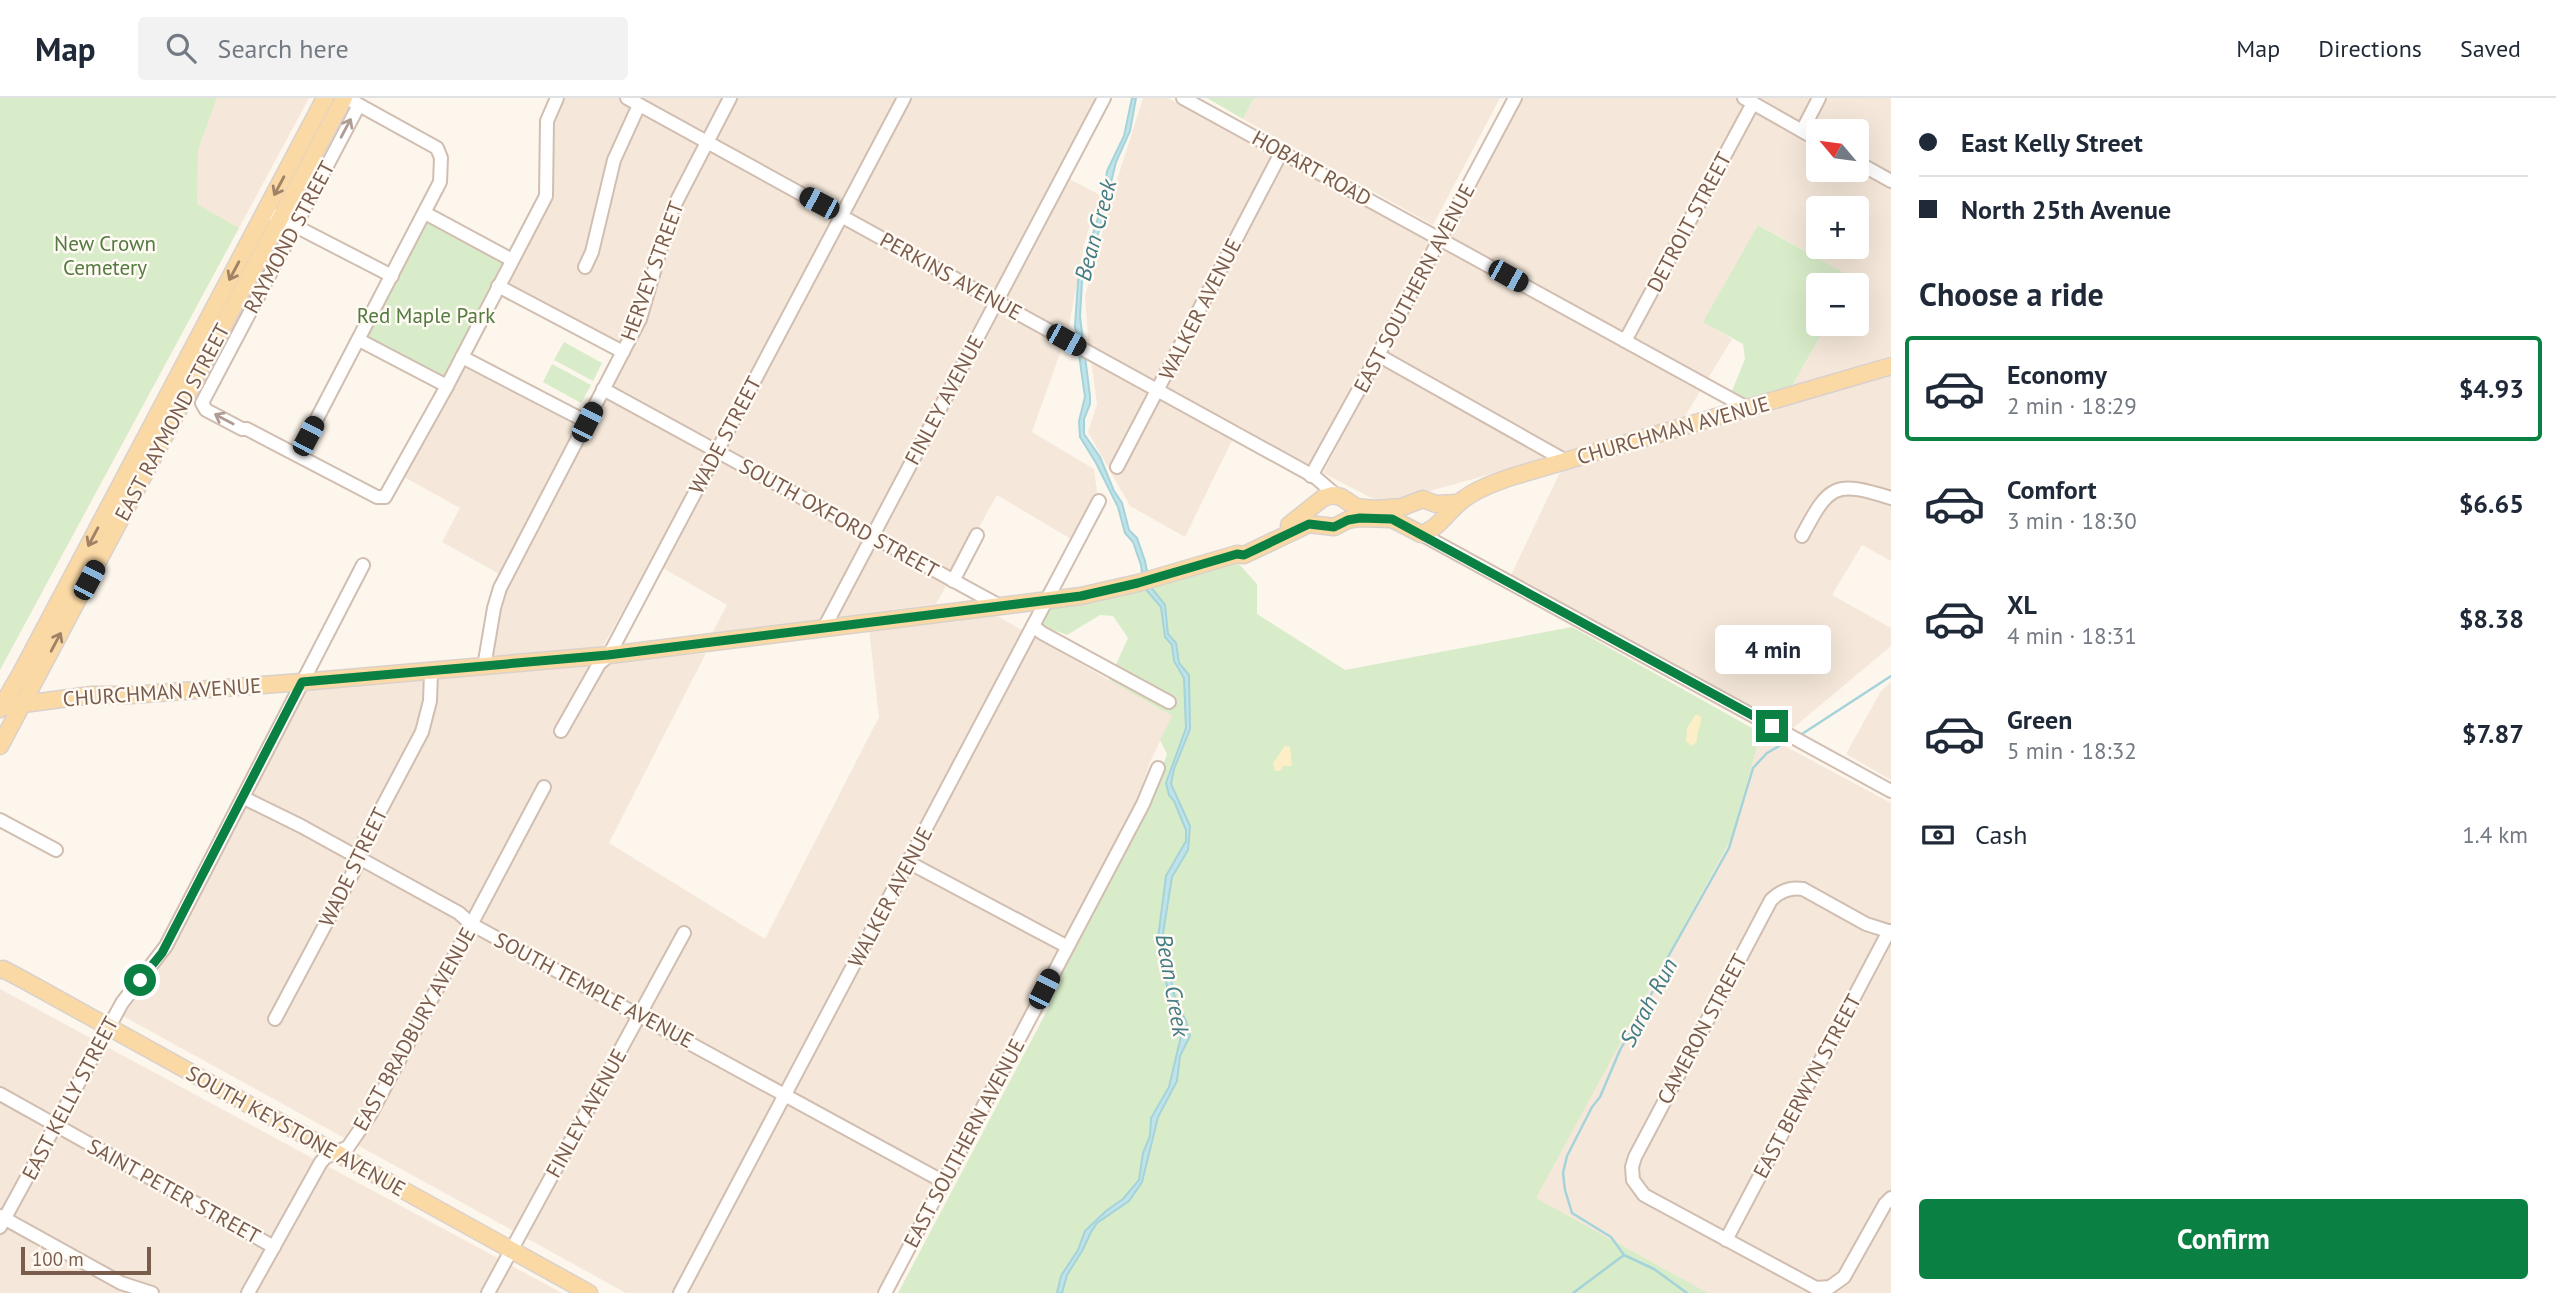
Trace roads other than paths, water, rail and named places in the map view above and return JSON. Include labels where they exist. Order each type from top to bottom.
[{"type":"main road","name":"EAST RAYMOND STREET","points":[[0,746],[273,214],[325,98]]},
{"type":"main road","name":"EAST RAYMOND STREET","points":[[0,707],[22,673],[273,214],[350,100]]},
{"type":"main road","name":"CHURCHMAN AVENUE","points":[[0,707],[92,695],[131,695],[302,682],[608,655],[1081,596],[1138,583],[1237,554],[1280,531],[1327,496],[1344,506],[1374,517],[1392,519],[1421,534],[1438,524],[1459,502],[1489,485],[1891,366]]},
{"type":"main road","name":"CHURCHMAN AVENUE","points":[[1344,506],[1375,509],[1402,507],[1419,499],[1431,503],[1459,502]]},
{"type":"main road","points":[[1318,503],[1317,516],[1325,525]]},
{"type":"main road","points":[[1431,503],[1438,512],[1438,524]]},
{"type":"main road","name":"CHURCHMAN AVENUE","points":[[1237,554],[1244,555],[1309,524],[1334,527],[1344,506]]},
{"type":"main road","name":"SOUTH KEYSTONE AVENUE","points":[[1,967],[589,1293]]},
{"type":"street","points":[[350,100],[431,144],[440,153],[440,182],[425,214],[298,455],[377,497],[385,497],[447,386],[547,192],[547,121],[557,98]]},
{"type":"street","name":"PERKINS AVENUE","points":[[626,98],[1158,389],[1311,476],[1344,506]]},
{"type":"street","name":"HERVEY STREET","points":[[484,667],[500,588],[643,310],[672,210],[730,98]]},
{"type":"street","points":[[842,215],[904,98]]},
{"type":"street","name":"FINLEY AVENUE","points":[[824,628],[1104,98]]},
{"type":"street","name":"HOBART ROAD","points":[[1183,98],[1749,409]]},
{"type":"street","name":"EAST SOUTHERN AVENUE","points":[[1311,476],[1515,98]]},
{"type":"street","points":[[1802,131],[1819,98]]},
{"type":"street","name":"RAYMOND STREET","points":[[298,455],[247,429],[242,429],[202,406],[295,226],[350,100]]},
{"type":"street","points":[[1748,100],[1806,133]]},
{"type":"street","name":"DETROIT STREET","points":[[1625,341],[1748,100]]},
{"type":"street","points":[[585,267],[592,252],[614,160],[639,105]]},
{"type":"street","name":"WALKER AVENUE","points":[[1117,467],[1282,151]]},
{"type":"street","points":[[1869,169],[1891,181]]},
{"type":"street","points":[[273,214],[392,276]]},
{"type":"street","points":[[425,214],[512,260]]},
{"type":"street","name":"WADE STREET","points":[[608,655],[842,215]]},
{"type":"street","points":[[498,286],[623,352]]},
{"type":"street","points":[[359,340],[447,386]]},
{"type":"street","points":[[1378,355],[1566,461]]},
{"type":"street","points":[[462,357],[587,422]]},
{"type":"street","name":"SOUTH OXFORD STREET","points":[[603,390],[1000,606]]},
{"type":"street","points":[[1311,476],[1318,503]]},
{"type":"street","points":[[1802,536],[1819,505],[1834,491],[1851,488],[1891,498]]},
{"type":"street","name":"WALKER AVENUE","points":[[680,1293],[1099,501]]},
{"type":"street","points":[[1421,534],[1891,791]]},
{"type":"street","points":[[953,581],[977,535]]},
{"type":"street","name":"EAST KELLY STREET","points":[[2,1221],[129,992],[162,953],[363,565]]},
{"type":"street","points":[[1033,626],[1169,702]]},
{"type":"street","points":[[561,731],[599,664],[608,655]]},
{"type":"street","name":"WADE STREET","points":[[275,1019],[422,732],[430,701],[431,672]]},
{"type":"street","name":"EAST SOUTHERN AVENUE","points":[[885,1293],[1143,804],[1158,768]]},
{"type":"street","name":"EAST BRADBURY AVENUE","points":[[248,1293],[321,1162],[350,1145],[370,1115],[544,787]]},
{"type":"street","name":"SOUTH TEMPLE AVENUE","points":[[244,797],[359,857],[455,910],[471,924],[944,1182]]},
{"type":"street","points":[[0,820],[56,850]]},
{"type":"street","points":[[908,862],[1066,946]]},
{"type":"street","name":"CAMERON STREET","points":[[1726,1240],[1644,1195],[1636,1186],[1632,1167],[1771,900],[1787,890],[1806,890],[1860,921],[1890,932]]},
{"type":"street","name":"EAST BERWYN STREET","points":[[1726,1240],[1890,932]]},
{"type":"street","name":"FINLEY AVENUE","points":[[488,1293],[684,933]]},
{"type":"street","name":"SAINT PETER STREET","points":[[0,1094],[274,1248]]},
{"type":"street","points":[[1726,1240],[1809,1286],[1824,1289],[1844,1277],[1885,1203],[1891,1198]]},
{"type":"street","points":[[2,1221],[121,1283],[152,1293]]},
{"type":"water","name":"Bean Creek","points":[[1132,98],[1136,98],[1130,131],[1116,162],[1100,228],[1082,282],[1080,317],[1090,396],[1084,419],[1084,434],[1100,457],[1122,503],[1129,530],[1137,538],[1145,561],[1150,586],[1165,605],[1168,634],[1176,643],[1179,663],[1189,675],[1190,729],[1171,784],[1190,826],[1188,850],[1172,877],[1163,933],[1170,952],[1169,970],[1175,998],[1190,1036],[1180,1056],[1177,1081],[1158,1117],[1142,1182],[1129,1201],[1097,1223],[1067,1275],[1062,1293],[1057,1293],[1061,1276],[1078,1250],[1085,1231],[1123,1199],[1139,1180],[1143,1153],[1150,1136],[1151,1118],[1169,1087],[1182,1032],[1180,1020],[1170,1006],[1165,974],[1168,957],[1158,938],[1166,876],[1186,841],[1186,830],[1166,783],[1186,728],[1184,678],[1174,661],[1172,645],[1165,637],[1161,607],[1144,587],[1141,565],[1133,542],[1125,533],[1118,507],[1080,437],[1079,421],[1085,397],[1075,326],[1078,281],[1103,202],[1107,171],[1124,136]]},
{"type":"waterway","points":[[1802,734],[1891,676]]},
{"type":"waterway","name":"Sarah Run","points":[[1624,1255],[1611,1237],[1572,1213],[1563,1173],[1567,1156],[1592,1107],[1600,1097],[1620,1050],[1657,984],[1668,957],[1729,848],[1753,768],[1767,753],[1786,742]]},
{"type":"waterway","points":[[1573,1293],[1624,1255],[1654,1269],[1687,1293]]},
{"type":"park label","name":"New Crown Cemetery","points":[[105,255]]},
{"type":"park label","name":"Red Maple Park","points":[[426,315]]}]
